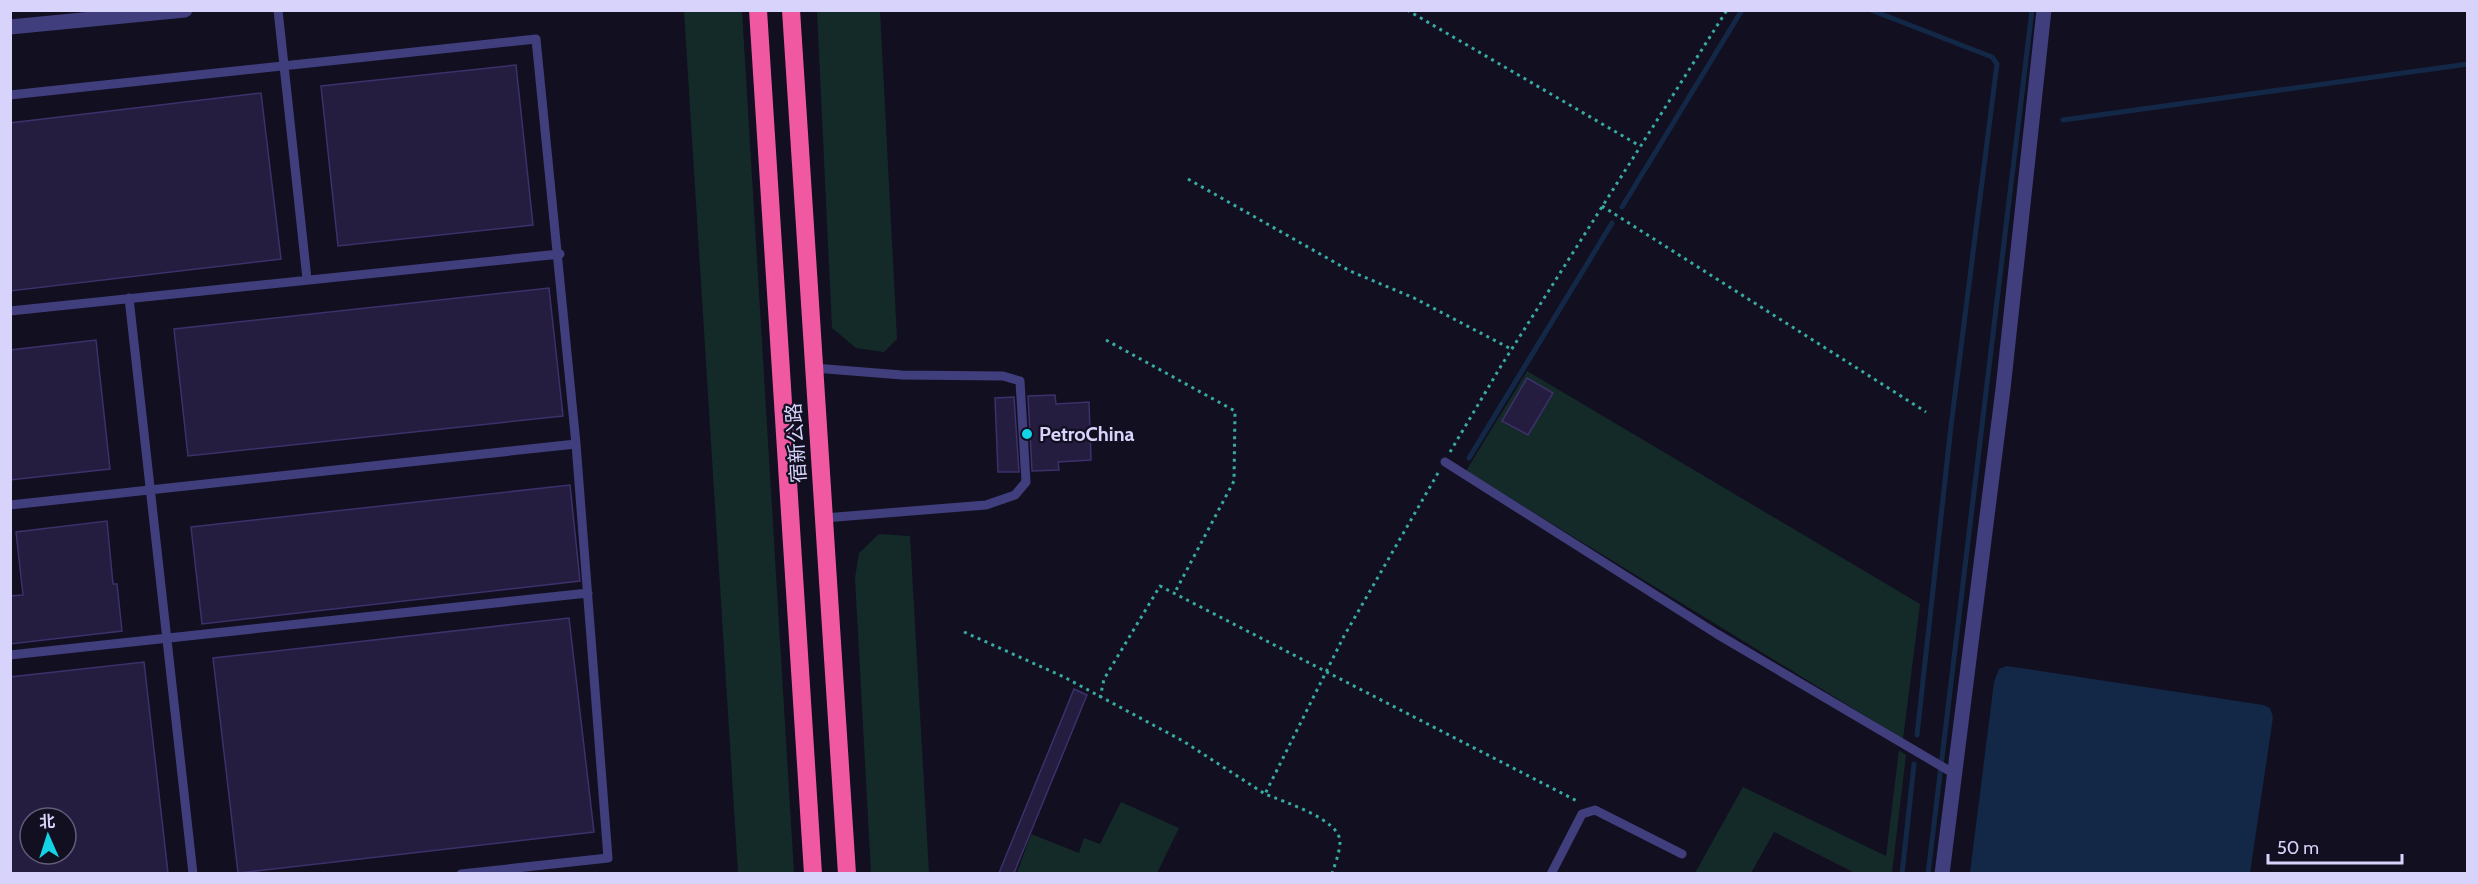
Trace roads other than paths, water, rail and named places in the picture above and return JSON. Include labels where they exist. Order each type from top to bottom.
[{"type":"highway","name":"宿新公路","points":[[758,10],[813,873]]},
{"type":"highway","name":"宿新公路","points":[[791,10],[847,873]]},
{"type":"street","points":[[10,27],[185,10]]},
{"type":"street","points":[[1942,873],[2003,389],[2044,10]]},
{"type":"lane","points":[[278,10],[307,279]]},
{"type":"lane","points":[[10,95],[537,39],[560,254],[608,858],[461,873]]},
{"type":"lane","points":[[10,311],[560,254]]},
{"type":"lane","points":[[129,298],[193,873]]},
{"type":"lane","points":[[814,368],[902,375],[1003,375],[1020,381],[1026,482],[1015,495],[986,505],[824,518]]},
{"type":"lane","points":[[10,505],[576,444]]},
{"type":"lane","points":[[1444,462],[1717,634],[1953,773]]},
{"type":"lane","points":[[10,655],[588,593]]},
{"type":"lane","points":[[1551,873],[1582,814],[1595,810],[1682,854]]},
{"type":"water","points":[[2007,666],[2263,705],[2270,708],[2273,717],[2250,873],[1970,873],[1994,682],[1999,669]]},
{"type":"waterway","points":[[1622,207],[1742,10]]},
{"type":"waterway","points":[[1871,10],[1992,57],[1997,64],[1951,426],[1917,735]]},
{"type":"waterway","points":[[1928,874],[2032,10]]},
{"type":"waterway","points":[[2063,120],[2468,64]]},
{"type":"waterway","points":[[1469,458],[1612,223]]},
{"type":"waterway","points":[[1902,874],[1914,764]]},
{"type":"place","name":"PetroChina","points":[[1027,434]]}]
